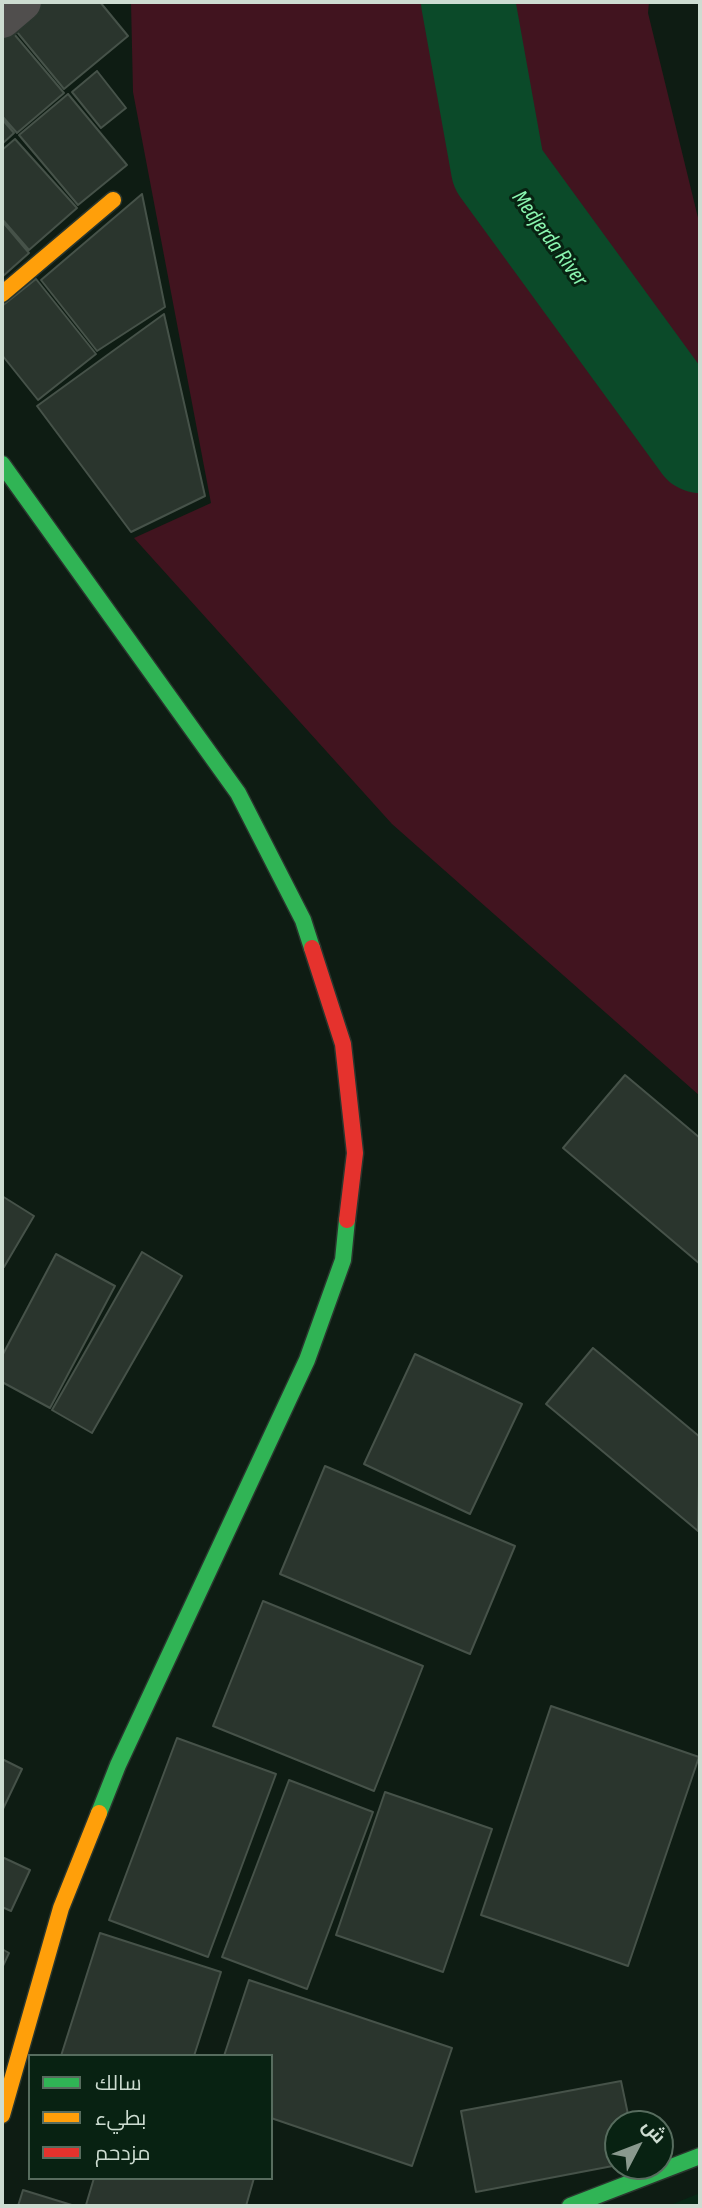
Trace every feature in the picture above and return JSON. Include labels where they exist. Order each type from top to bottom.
[{"type":"street","points":[[2,19],[22,2]]},
{"type":"street","points":[[2,294],[113,200]]},
{"type":"street","points":[[2,464],[238,793],[250,816],[303,920],[339,1032],[355,1153],[343,1260],[307,1360],[118,1765],[61,1908],[2,2115]]},
{"type":"street","points":[[570,2206],[700,2156]]},
{"type":"shaded area","points":[[131,2],[649,2],[648,13],[700,226],[700,1096],[392,824],[134,538],[211,503],[133,92]]},
{"type":"shaded area","points":[[700,2193],[700,2206],[668,2206]]},
{"type":"building","points":[[42,2],[100,2],[128,36],[64,89],[12,26]]},
{"type":"building","points":[[9,28],[64,93],[17,133],[2,116],[2,34]]},
{"type":"building","points":[[97,71],[126,108],[101,128],[72,92]]},
{"type":"building","points":[[68,94],[127,165],[78,205],[19,135]]},
{"type":"building","points":[[2,119],[14,133],[2,144]]},
{"type":"building","points":[[15,139],[77,208],[29,250],[2,219],[2,150]]},
{"type":"building","points":[[142,194],[165,307],[97,351],[41,280]]},
{"type":"building","points":[[2,221],[29,253],[2,277]]},
{"type":"building","points":[[36,279],[96,354],[38,400],[2,355],[2,306]]},
{"type":"building","points":[[164,314],[205,496],[131,532],[37,406]]},
{"type":"building","points":[[625,1075],[700,1138],[700,1264],[563,1148]]},
{"type":"building","points":[[2,1196],[34,1216],[4,1267],[2,1266]]},
{"type":"building","points":[[142,1252],[182,1276],[92,1433],[52,1410]]},
{"type":"building","points":[[56,1254],[115,1286],[50,1408],[2,1382],[2,1356]]},
{"type":"building","points":[[593,1348],[700,1437],[698,1531],[546,1404]]},
{"type":"building","points":[[415,1354],[522,1404],[470,1514],[364,1464]]},
{"type":"building","points":[[325,1466],[515,1546],[470,1654],[280,1574]]},
{"type":"building","points":[[263,1601],[423,1666],[374,1791],[213,1726]]},
{"type":"building","points":[[551,1706],[699,1757],[628,1966],[481,1915]]},
{"type":"building","points":[[177,1738],[276,1774],[208,1957],[109,1920]]},
{"type":"building","points":[[2,1759],[22,1769],[2,1811]]},
{"type":"building","points":[[289,1780],[373,1812],[307,1989],[222,1957]]},
{"type":"building","points":[[385,1792],[492,1829],[443,1972],[336,1935]]},
{"type":"building","points":[[2,1857],[30,1870],[11,1911],[2,1907]]},
{"type":"building","points":[[100,1933],[221,1972],[195,2054],[62,2054]]},
{"type":"building","points":[[2,1949],[9,1953],[2,1968]]},
{"type":"building","points":[[249,1980],[452,2048],[412,2166],[273,2119],[273,2054],[225,2054]]},
{"type":"building","points":[[621,2081],[627,2110],[604,2110],[604,2168],[476,2192],[461,2111]]},
{"type":"building","points":[[93,2180],[253,2180],[246,2206],[86,2205]]},
{"type":"building","points":[[23,2190],[75,2206],[18,2206]]},
{"type":"waterway","name":"Medjerda River","points":[[468,2],[498,169],[700,446]]},
{"type":"traffic: fast","points":[[2,464],[238,793],[303,920],[312,948]]},
{"type":"traffic: fast","points":[[99,1813],[118,1765],[307,1360],[343,1260],[347,1220]]},
{"type":"traffic: fast","points":[[570,2206],[700,2156]]},
{"type":"traffic: slow","points":[[2,294],[113,200]]},
{"type":"traffic: slow","points":[[2,2115],[61,1908],[99,1813]]},
{"type":"traffic: jam","points":[[312,948],[343,1044],[355,1153],[347,1220]]}]
